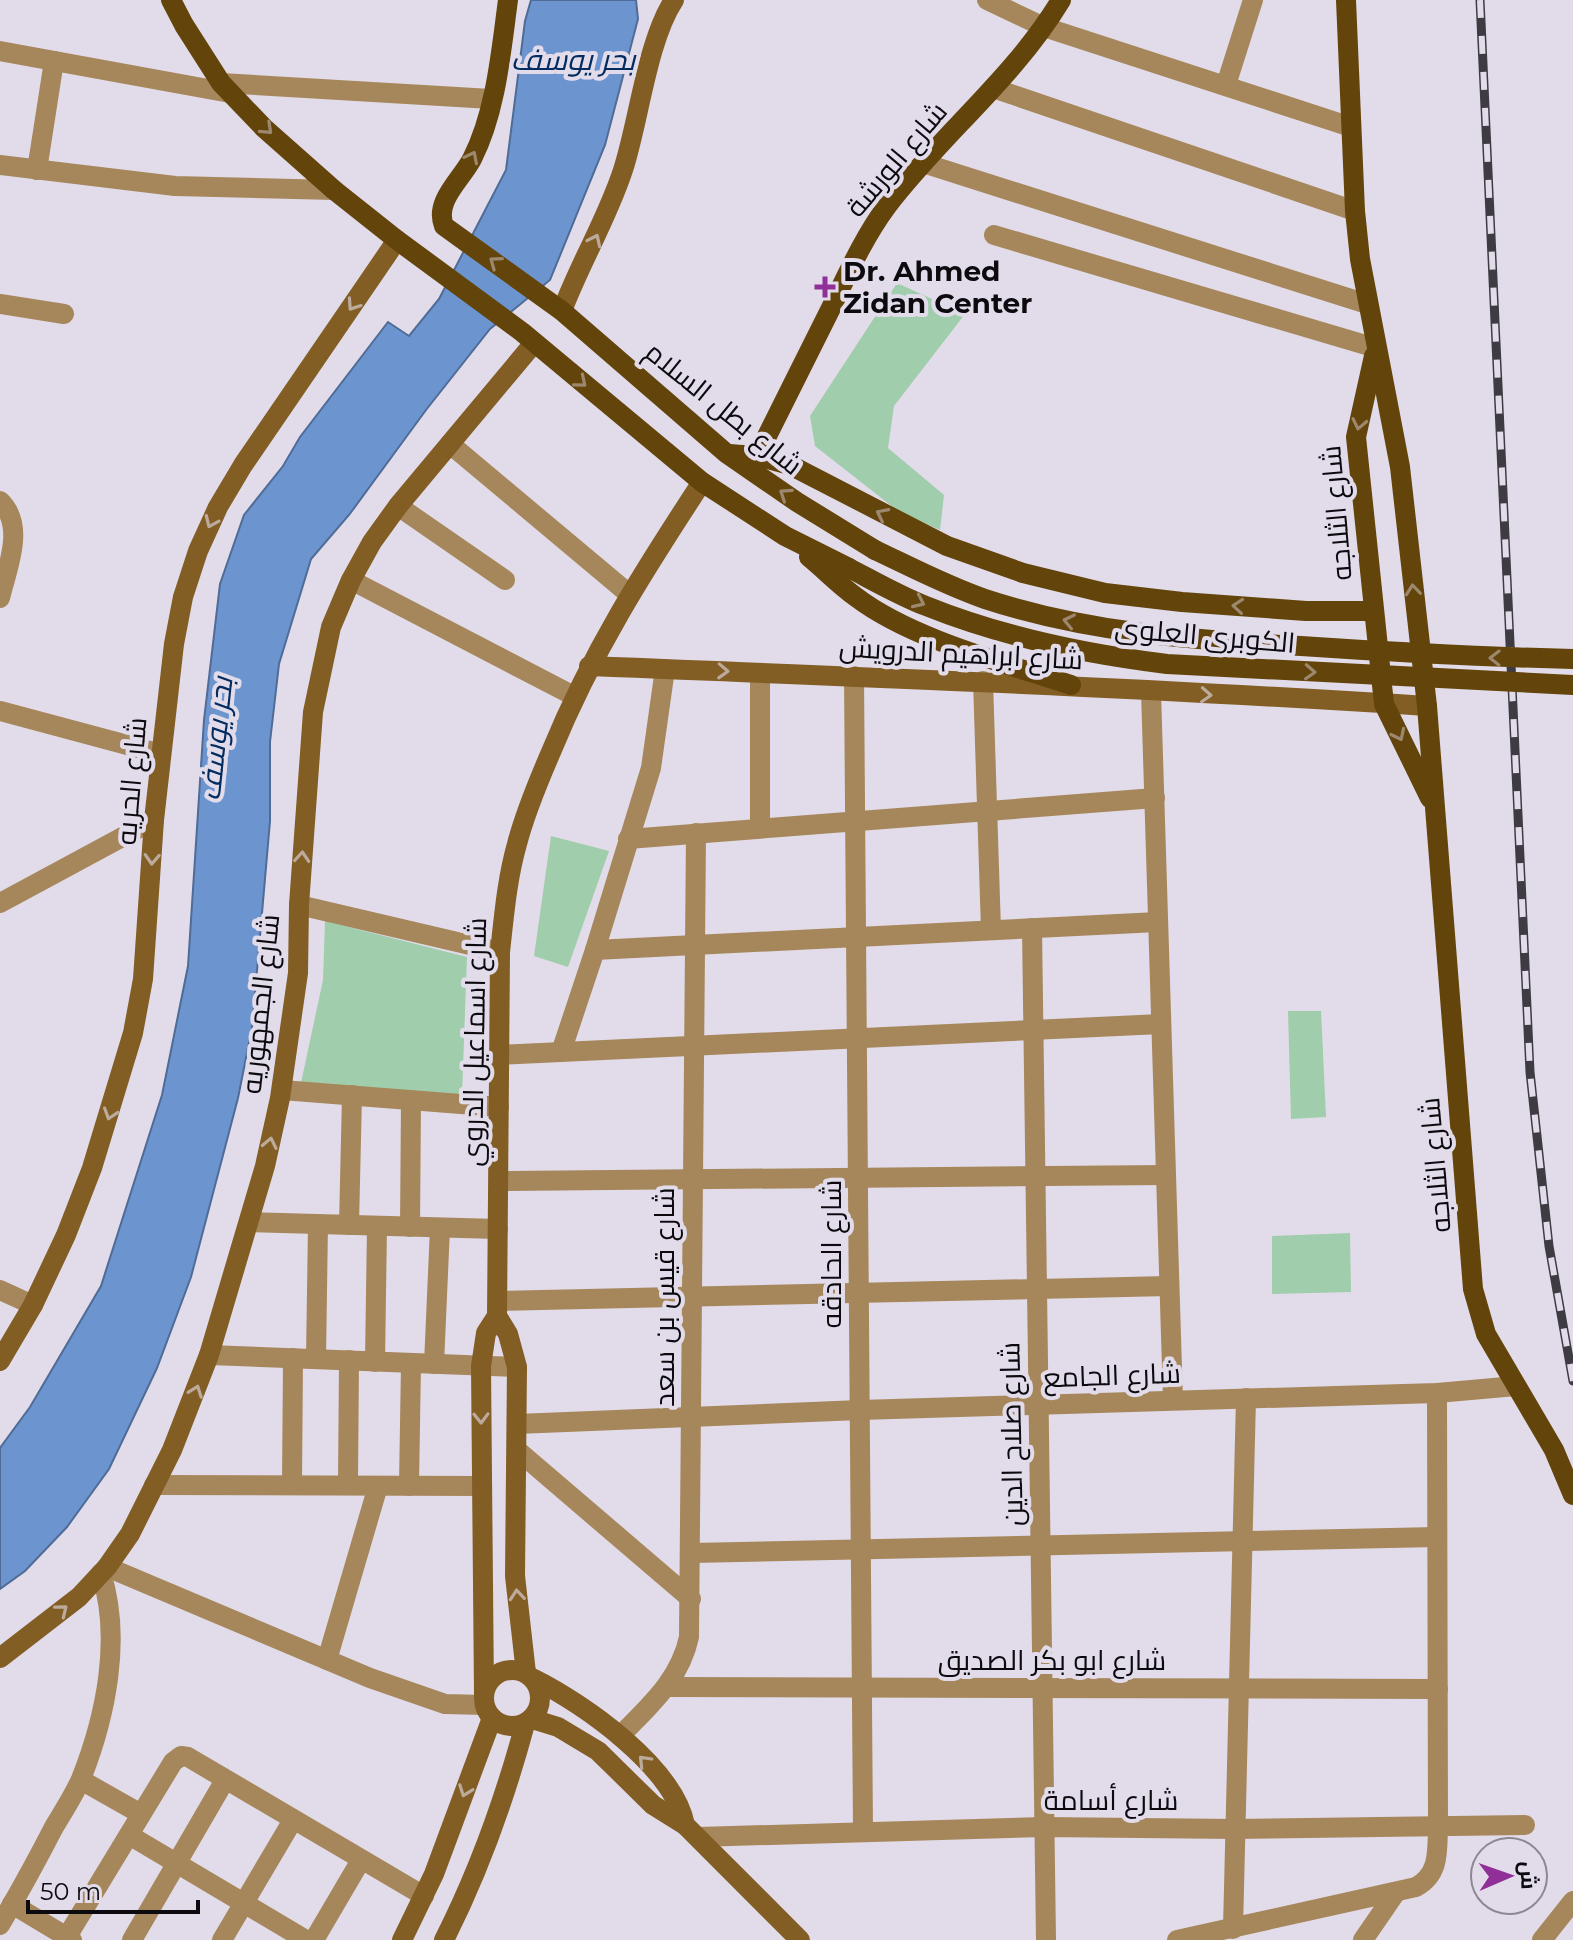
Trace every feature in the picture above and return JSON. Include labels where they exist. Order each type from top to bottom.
[{"type":"main road","points":[[171,0],[226,88],[264,128],[334,190],[528,337],[702,482],[785,536],[857,598],[948,644],[1071,685]]},
{"type":"main road","points":[[491,99],[508,0]]},
{"type":"main road","points":[[554,305],[571,286],[609,210],[632,139],[658,36],[674,0]]},
{"type":"main road","name":"شارع الورشة","points":[[757,456],[865,240],[886,207],[993,88],[1044,27],[1061,0]]},
{"type":"main road","name":"شارع الثلاجه","points":[[1346,0],[1355,211],[1367,304],[1400,467],[1427,706],[1473,1289],[1486,1334],[1554,1450],[1573,1495]]},
{"type":"main road","name":"شارع بطل السلام","points":[[491,99],[474,153],[441,207],[444,226],[554,305],[726,453],[875,550]]},
{"type":"main road","name":"شارع الحريه","points":[[0,1361],[33,1305],[66,1235],[92,1168],[133,1033],[143,979],[154,820],[174,644],[183,597],[198,551],[218,507],[243,465],[397,240]]},
{"type":"main road","name":"شارع الجمهوريه","points":[[0,1658],[79,1597],[104,1570],[130,1534],[172,1450],[209,1355],[265,1166],[282,1090],[298,973],[299,905],[313,712],[331,627],[351,580],[372,542],[450,444],[528,337]]},
{"type":"main road","name":"شارع الثلاجه","points":[[1376,348],[1356,437],[1372,611],[1384,704],[1435,807]]},
{"type":"main road","points":[[726,453],[757,456],[806,471],[879,513],[947,546],[1023,573],[1105,593],[1182,602],[1306,611],[1372,611]]},
{"type":"main road","name":"شارع اسماعيل الدروي","points":[[530,1676],[515,1576],[517,1367],[498,1308],[500,952],[506,896],[517,843],[574,696],[629,594],[702,482]]},
{"type":"main road","name":"الكوبرى العلوى","points":[[785,536],[924,606],[1044,644],[1116,658],[1167,664],[1573,685]]},
{"type":"main road","name":"الكوبرى العلوى","points":[[875,550],[936,580],[985,599],[1114,631],[1168,638],[1573,659]]},
{"type":"main road","name":"شارع ابراهيم الدرويش","points":[[589,666],[1071,685],[1427,706]]},
{"type":"main road","name":"شارع اسماعيل الدروي","points":[[402,1940],[424,1896],[487,1706],[481,1366],[486,1333],[498,1308]]},
{"type":"main road","points":[[691,1831],[670,1789],[620,1736],[565,1694],[530,1676],[505,1670],[487,1684],[487,1706],[507,1726],[528,1722],[558,1727],[598,1751],[662,1813],[691,1831],[800,1940]]},
{"type":"main road","points":[[444,1940],[471,1884],[528,1722],[540,1704],[539,1687],[530,1676]]},
{"type":"street","points":[[987,0],[1044,27],[1351,127]]},
{"type":"street","points":[[1226,85],[1253,0]]},
{"type":"street","points":[[0,51],[226,88],[491,99]]},
{"type":"street","points":[[37,170],[54,61]]},
{"type":"street","points":[[993,88],[1355,211]]},
{"type":"street","points":[[923,163],[1367,304]]},
{"type":"street","points":[[0,165],[175,186],[334,190]]},
{"type":"street","points":[[994,235],[1376,348]]},
{"type":"street","points":[[0,304],[64,314]]},
{"type":"street","points":[[450,444],[629,594]]},
{"type":"street","points":[[0,501],[8,509],[14,539],[0,598]]},
{"type":"street","points":[[398,506],[505,580]]},
{"type":"street","points":[[351,580],[574,696]]},
{"type":"street","points":[[561,1052],[651,768],[665,669]]},
{"type":"street","points":[[760,673],[760,828]]},
{"type":"street","name":"شارع الحادقه","points":[[854,676],[863,1831]]},
{"type":"street","points":[[983,681],[991,930]]},
{"type":"street","points":[[1151,692],[1173,1400]]},
{"type":"street","points":[[0,711],[161,754]]},
{"type":"street","points":[[628,839],[1155,798]]},
{"type":"street","points":[[0,903],[154,820]]},
{"type":"street","name":"شارع قيس بن سعد","points":[[620,1736],[667,1687],[686,1651],[691,1599],[696,833]]},
{"type":"street","points":[[299,905],[500,952]]},
{"type":"street","points":[[595,950],[1158,922]]},
{"type":"street","name":"شارع صلاح الدين","points":[[1032,928],[1046,1940]]},
{"type":"street","points":[[499,1055],[1161,1024]]},
{"type":"street","points":[[282,1090],[499,1107]]},
{"type":"street","points":[[349,1225],[352,1095]]},
{"type":"street","points":[[410,1227],[411,1100]]},
{"type":"street","points":[[499,1181],[1166,1175]]},
{"type":"street","points":[[249,1222],[498,1229]]},
{"type":"street","points":[[316,1359],[318,1224]]},
{"type":"street","points":[[375,1362],[377,1226]]},
{"type":"street","points":[[434,1364],[440,1228]]},
{"type":"street","points":[[498,1308],[691,1299],[1169,1286]]},
{"type":"street","points":[[0,1290],[33,1305]]},
{"type":"street","points":[[209,1355],[517,1367]]},
{"type":"street","points":[[292,1485],[293,1358]]},
{"type":"street","points":[[348,1485],[349,1360]]},
{"type":"street","points":[[409,1486],[411,1363]]},
{"type":"street","name":"شارع الجامع","points":[[517,1424],[860,1410],[1437,1393],[1516,1386]]},
{"type":"street","points":[[1177,1940],[1416,1887],[1432,1874],[1436,1863],[1438,1827],[1437,1393]]},
{"type":"street","points":[[1233,1929],[1246,1398]]},
{"type":"street","points":[[517,1450],[691,1599]]},
{"type":"street","points":[[154,1485],[482,1486]]},
{"type":"street","points":[[327,1660],[378,1486]]},
{"type":"street","points":[[691,1553],[1437,1537]]},
{"type":"street","points":[[104,1570],[432,1700],[458,1706],[487,1706]]},
{"type":"street","points":[[0,1925],[81,1780],[101,1712],[112,1649],[104,1570]]},
{"type":"street","name":"شارع ابو بكر الصديق","points":[[667,1687],[1438,1689]]},
{"type":"street","points":[[12,1904],[68,1939],[173,1762],[181,1756],[188,1757],[424,1896]]},
{"type":"street","points":[[81,1780],[141,1814]]},
{"type":"street","points":[[132,1940],[225,1780]]},
{"type":"street","points":[[222,1940],[293,1820]]},
{"type":"street","name":"شارع أسامة","points":[[691,1831],[1525,1825]]},
{"type":"street","points":[[129,1835],[306,1940]]},
{"type":"street","points":[[314,1940],[361,1860]]},
{"type":"street","points":[[1363,1940],[1396,1892]]},
{"type":"street","points":[[1542,1940],[1573,1901]]},
{"type":"green space","points":[[897,283],[965,314],[894,406],[888,448],[944,495],[940,530],[898,511],[815,446],[810,416]]},
{"type":"green space","points":[[551,836],[609,851],[568,967],[534,956]]},
{"type":"green space","points":[[325,921],[467,957],[462,1096],[301,1083],[323,980]]},
{"type":"green space","points":[[1288,1011],[1321,1011],[1326,1117],[1291,1119]]},
{"type":"green space","points":[[1350,1233],[1351,1292],[1272,1294],[1272,1236]]},
{"type":"water","name":"بحر يوسف","points":[[531,0],[636,0],[638,19],[605,145],[550,280],[490,329],[349,515],[311,559],[279,664],[270,742],[270,821],[252,1028],[238,1098],[191,1277],[157,1368],[109,1469],[67,1527],[25,1571],[0,1589],[0,1448],[30,1407],[101,1286],[162,1095],[188,966],[204,720],[220,584],[244,515],[388,322],[409,336],[439,299],[506,170],[525,21]]},
{"type":"railway","points":[[1480,0],[1530,1072],[1549,1246],[1573,1381]]},
{"type":"place","name":"Dr. Ahmed Zidan Center","points":[[825,287]]}]
